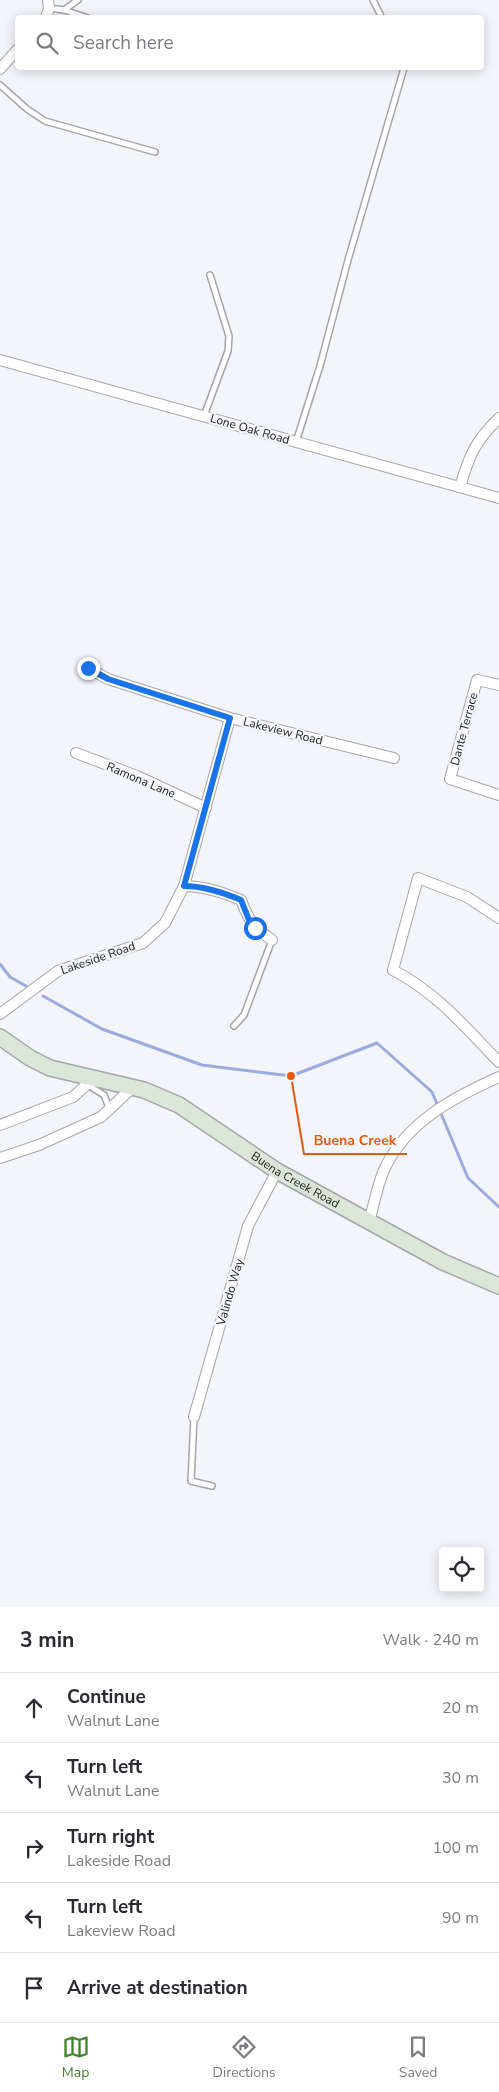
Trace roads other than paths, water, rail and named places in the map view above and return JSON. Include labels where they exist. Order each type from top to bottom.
[{"type":"main road","name":"Buena Creek Road","points":[[0,1037],[30,1058],[50,1068],[90,1082],[144,1090],[179,1105],[277,1171],[443,1262],[499,1286]]},
{"type":"street","points":[[0,69],[15,52]]},
{"type":"street","name":"Lone Oak Road","points":[[0,360],[499,498]]},
{"type":"street","points":[[460,487],[470,456],[484,433],[499,418]]},
{"type":"street","name":"Lakeview Road","points":[[88,668],[108,679],[230,718],[394,758]]},
{"type":"street","name":"Dante Terrace","points":[[499,686],[477,680],[450,779],[499,794]]},
{"type":"street","name":"Lakeside Road","points":[[0,1014],[58,970],[143,943],[166,922],[184,886],[230,718]]},
{"type":"street","name":"Ramona Lane","points":[[76,753],[137,776],[206,808]]},
{"type":"street","points":[[499,918],[467,897],[418,878],[393,970],[435,996],[499,1062]]},
{"type":"street","points":[[184,886],[198,886],[241,900],[249,920],[255,928],[272,940]]},
{"type":"street","points":[[369,1222],[384,1171],[396,1148],[432,1113],[461,1094],[499,1076]]},
{"type":"street","points":[[0,1125],[73,1097],[90,1082]]},
{"type":"street","points":[[0,1158],[39,1145],[101,1117],[110,1111],[132,1088]]},
{"type":"street","name":"Valindo Way","points":[[194,1417],[248,1226],[277,1171]]},
{"type":"lane","points":[[64,10],[78,0]]},
{"type":"lane","points":[[373,0],[380,15]]},
{"type":"lane","points":[[48,9],[64,10],[79,15]]},
{"type":"lane","points":[[296,442],[320,366],[348,260],[403,70]]},
{"type":"lane","points":[[0,85],[27,109],[45,121],[154,152]]},
{"type":"lane","points":[[204,416],[228,351],[229,336],[210,275]]},
{"type":"lane","points":[[234,1026],[244,1015],[272,940]]},
{"type":"lane","points":[[90,1082],[104,1095],[110,1111]]},
{"type":"lane","points":[[194,1417],[191,1481],[212,1486]]},
{"type":"waterway","points":[[0,964],[10,977],[26,986]]},
{"type":"waterway","points":[[43,996],[102,1029],[202,1065],[291,1076],[377,1043],[432,1092],[468,1178],[499,1207]]},
{"type":"place","name":"Buena Creek","points":[[291,1076]]}]
